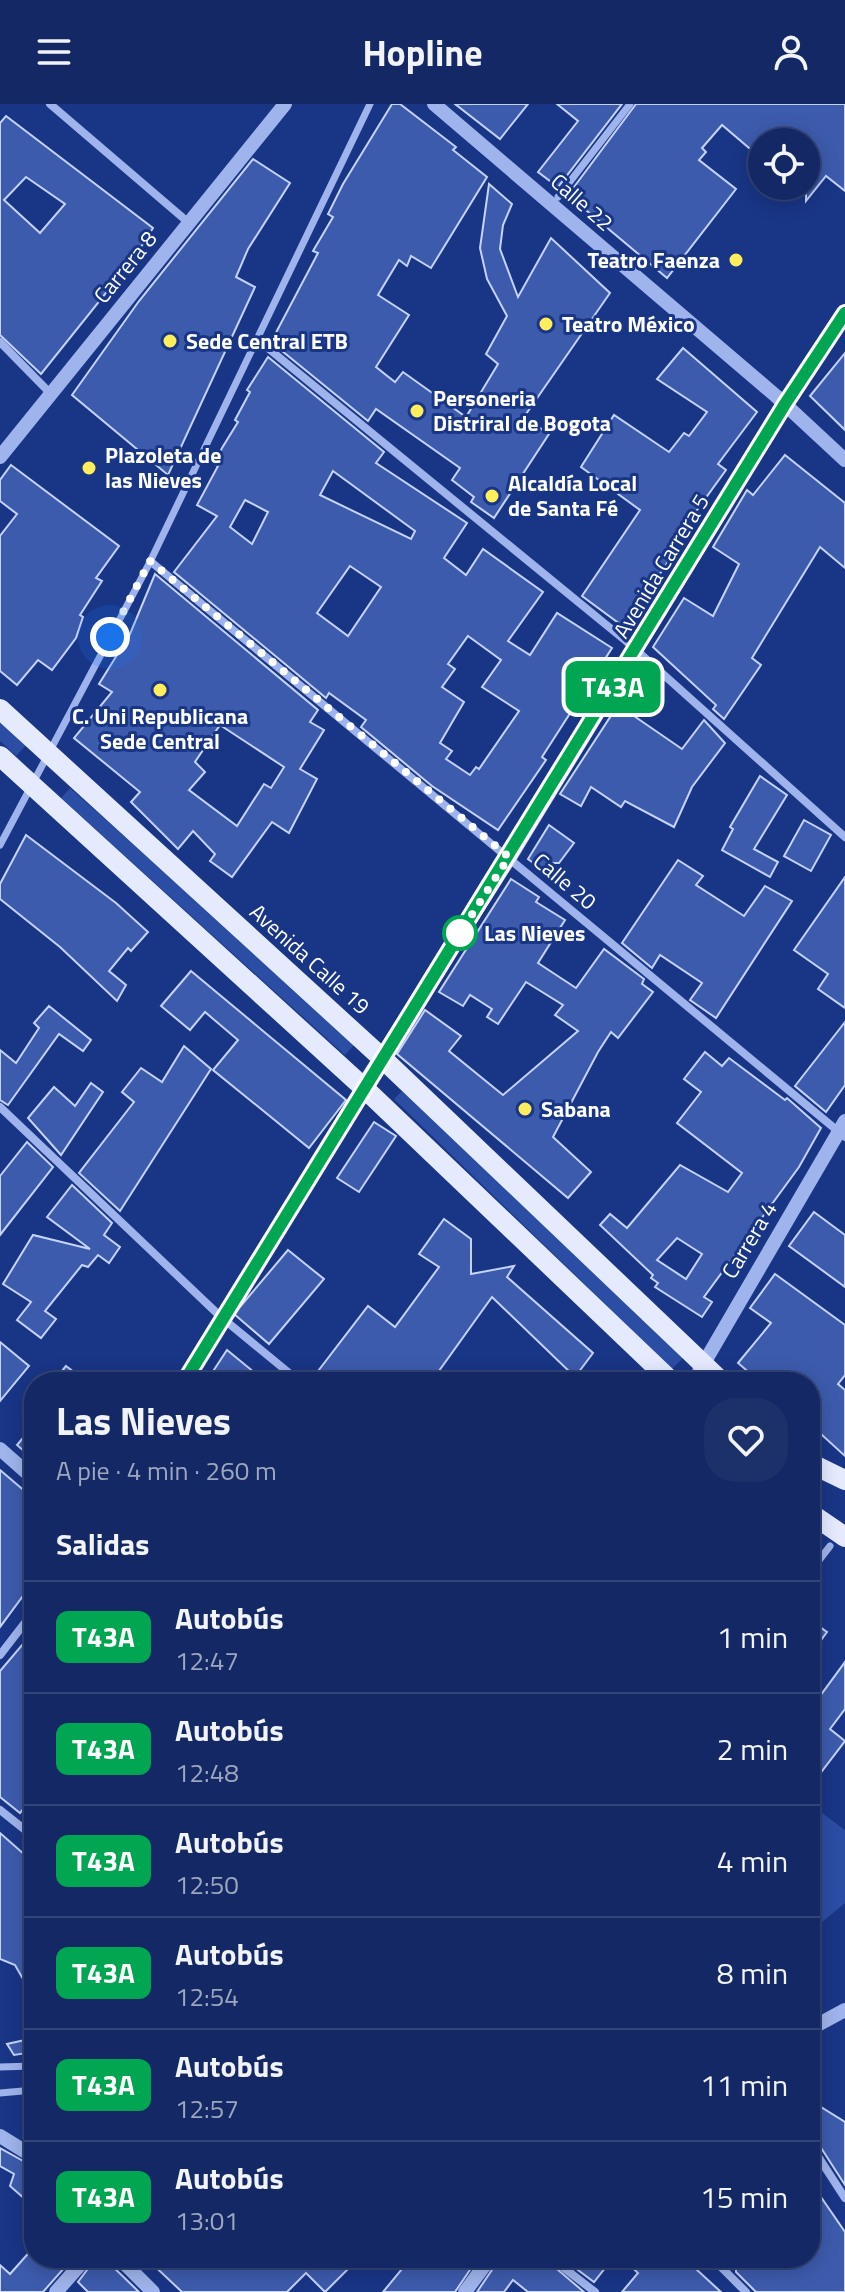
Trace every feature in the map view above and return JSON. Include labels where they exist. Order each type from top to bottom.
[{"type":"main road","name":"Avenida Carrera 5","points":[[363,1087],[509,857],[785,404],[845,313]]},
{"type":"main road","name":"Avenida Calle 19","points":[[0,709],[381,1057],[712,1372]]},
{"type":"main road","points":[[0,756],[363,1087],[662,1372]]},
{"type":"main road","points":[[820,1468],[845,1480]]},
{"type":"main road","points":[[820,1524],[837,1542]]},
{"type":"street","points":[[50,104],[189,223]]},
{"type":"street","name":"Carrera 8","points":[[0,457],[285,104]]},
{"type":"street","points":[[0,845],[150,561],[370,104]]},
{"type":"street","name":"Calle 22","points":[[434,104],[785,404],[845,460]]},
{"type":"street","points":[[558,197],[630,104]]},
{"type":"street","points":[[258,340],[636,650],[845,837]]},
{"type":"street","points":[[0,342],[51,394]]},
{"type":"street","name":"Calle 20","points":[[150,561],[843,1130]]},
{"type":"street","points":[[190,1372],[363,1087]]},
{"type":"street","points":[[0,1107],[221,1317],[288,1372]]},
{"type":"street","name":"Carrera 4","points":[[698,1372],[843,1130]]},
{"type":"street","points":[[0,1449],[24,1470]]},
{"type":"street","points":[[820,1561],[837,1542]]},
{"type":"street","points":[[0,1655],[24,1624]]},
{"type":"street","points":[[0,1810],[24,1829]]},
{"type":"street","points":[[820,2024],[845,2010]]},
{"type":"street","points":[[0,2067],[24,2066]]},
{"type":"street","points":[[0,2093],[24,2091]]},
{"type":"street","points":[[0,2136],[24,2151]]},
{"type":"street","points":[[820,2159],[845,2198]]},
{"type":"street","points":[[56,2292],[77,2268]]},
{"type":"street","points":[[129,2268],[153,2292]]},
{"type":"street","points":[[465,2292],[483,2268]]},
{"type":"street","points":[[564,2268],[595,2292]]},
{"type":"street","points":[[722,2268],[746,2292]]},
{"type":"shaded area","points":[[0,720],[27,744],[16,756],[0,741]]},
{"type":"shaded area","points":[[70,788],[356,1043],[345,1055],[61,798]]},
{"type":"shaded area","points":[[405,1088],[683,1358],[672,1369],[394,1099]]},
{"type":"shaded area","points":[[820,1811],[845,1830],[845,1903],[820,1924]]},
{"type":"building","points":[[392,104],[400,104],[456,147],[453,150],[487,177],[431,268],[411,256],[407,266],[399,260],[378,295],[409,315],[376,367],[395,382],[403,372],[466,417],[498,364],[486,354],[507,316],[487,279],[480,248],[489,184],[512,204],[503,225],[500,249],[518,297],[551,238],[610,293],[524,417],[549,434],[494,518],[471,502],[474,497],[452,480],[460,468],[376,409],[368,421],[271,342],[318,253],[313,251],[333,217],[328,214],[343,184]]},
{"type":"building","points":[[455,104],[528,104],[500,139]]},
{"type":"building","points":[[557,104],[622,104],[558,187],[538,172],[578,121]]},
{"type":"building","points":[[636,104],[845,104],[845,191],[826,176],[820,184],[820,128],[748,128],[748,147],[722,125],[702,148],[706,152],[699,160],[736,189],[667,278],[568,195]]},
{"type":"building","points":[[6,116],[153,228],[134,258],[41,374],[0,335],[0,123]],"holes":[[[26,177],[65,204],[40,233],[4,200]]]},
{"type":"building","name":"Sede Central ETB","points":[[253,159],[290,183],[248,249],[236,277],[255,287],[168,475],[72,395],[139,301]]},
{"type":"building","points":[[683,348],[757,412],[718,464],[726,470],[671,546],[676,550],[624,627],[582,596],[640,510],[581,467],[614,415],[669,452],[684,433],[689,436],[707,412],[657,379]]},
{"type":"building","points":[[845,353],[845,430],[810,396]]},
{"type":"building","points":[[268,357],[384,452],[376,463],[467,523],[444,558],[466,575],[483,549],[543,592],[508,641],[530,655],[557,613],[612,648],[542,757],[546,760],[498,830],[432,786],[361,727],[366,720],[329,693],[326,698],[174,572],[217,516],[197,505],[218,466],[214,464],[238,422],[235,420],[250,392],[247,390]],"holes":[[[333,471],[415,531],[411,539],[320,495]],[[245,500],[268,512],[252,544],[230,527]],[[350,566],[381,587],[348,636],[317,613]],[[468,636],[501,660],[482,687],[519,711],[479,769],[476,767],[470,775],[446,759],[452,751],[440,743],[464,702],[442,687],[455,669],[448,664]]]},
{"type":"building","points":[[785,455],[845,503],[845,568],[820,547],[752,658],[761,665],[724,719],[713,709],[716,705],[653,647],[684,598],[713,616],[739,564],[713,547],[747,490],[753,495]]},
{"type":"building","points":[[11,465],[119,546],[96,578],[102,581],[80,615],[83,617],[76,638],[52,670],[38,660],[17,685],[0,671],[0,536],[17,514],[0,501],[0,480]]},
{"type":"building","points":[[155,574],[318,710],[310,722],[324,730],[300,769],[317,779],[289,833],[272,822],[232,877],[210,861],[215,854],[193,831],[178,849],[131,802],[140,792],[74,738],[112,692],[99,684],[130,634]],"holes":[[[220,725],[284,767],[271,788],[264,784],[237,826],[189,790],[205,772],[195,762]]]},
{"type":"building","points":[[618,705],[682,749],[704,720],[725,743],[692,787],[674,827],[625,801],[621,807],[591,787],[581,806],[560,794]]},
{"type":"building","points":[[760,776],[787,795],[754,849],[778,862],[770,877],[722,850],[733,829],[730,827]]},
{"type":"building","points":[[804,820],[831,835],[811,871],[784,856]]},
{"type":"building","points":[[549,825],[574,843],[559,863],[550,863],[545,872],[528,859]]},
{"type":"building","points":[[26,835],[116,903],[148,932],[131,951],[128,948],[109,971],[126,985],[117,1001],[60,947],[0,899],[0,884]]},
{"type":"building","points":[[678,860],[703,876],[696,885],[744,916],[765,886],[792,901],[716,1018],[690,1000],[702,983],[660,955],[652,968],[622,943]]},
{"type":"building","points":[[845,877],[845,1008],[818,989],[828,974],[794,950]]},
{"type":"building","points":[[511,879],[539,897],[536,902],[565,920],[538,963],[576,988],[604,949],[644,979],[642,984],[653,992],[618,1038],[611,1032],[553,1137],[591,1172],[568,1198],[397,1054],[425,1010],[461,1036],[449,1051],[503,1095],[578,1031],[555,1015],[563,1005],[526,982],[498,1024],[487,1017],[492,1009],[470,995],[463,1006],[439,992]]},
{"type":"building","points":[[191,971],[346,1100],[309,1148],[213,1070],[238,1040],[205,1012],[190,1030],[161,1006]]},
{"type":"building","points":[[49,1006],[91,1040],[83,1051],[59,1034],[8,1105],[0,1100],[0,1050],[16,1063],[39,1028],[34,1023]]},
{"type":"building","points":[[845,1022],[845,1085],[826,1112],[795,1086]]},
{"type":"building","points":[[184,1046],[211,1069],[120,1211],[79,1173],[134,1102],[122,1092],[141,1068],[162,1082]]},
{"type":"building","points":[[705,1052],[722,1066],[729,1058],[785,1100],[787,1098],[821,1128],[799,1167],[704,1297],[712,1302],[702,1317],[655,1287],[658,1283],[651,1278],[653,1275],[600,1225],[610,1214],[627,1228],[680,1165],[728,1192],[742,1173],[677,1123],[701,1092],[684,1079]],"holes":[[[677,1238],[702,1254],[686,1279],[657,1260]]]},
{"type":"building","points":[[91,1083],[103,1092],[61,1155],[28,1118],[54,1087],[75,1106]]},
{"type":"building","points":[[374,1122],[396,1136],[359,1192],[337,1178]]},
{"type":"building","points":[[27,1142],[53,1167],[0,1235],[0,1176]]},
{"type":"building","points":[[72,1185],[112,1223],[104,1235],[120,1247],[109,1263],[98,1255],[88,1267],[82,1265],[45,1311],[56,1319],[41,1338],[17,1320],[31,1302],[3,1284],[33,1235],[90,1249],[47,1217]]},
{"type":"building","points":[[814,1212],[845,1235],[845,1287],[789,1246]]},
{"type":"building","points":[[444,1219],[471,1239],[471,1274],[514,1266],[507,1277],[593,1353],[579,1372],[570,1372],[492,1297],[438,1372],[317,1372],[368,1306],[395,1327],[439,1267],[419,1254]]},
{"type":"building","points":[[288,1250],[324,1279],[269,1344],[234,1314]]},
{"type":"building","points":[[775,1274],[845,1325],[845,1375],[838,1384],[845,1390],[845,1456],[820,1433],[820,1372],[748,1372],[738,1363],[771,1323],[750,1308]]},
{"type":"building","points":[[0,1342],[29,1366],[0,1401]]},
{"type":"building","points":[[227,1350],[254,1372],[213,1372]]},
{"type":"building","points":[[24,1437],[24,1451],[17,1445]]},
{"type":"building","points":[[0,1470],[24,1490],[24,1595],[0,1627]]},
{"type":"building","points":[[820,1627],[827,1632],[820,1641]]},
{"type":"building","points":[[24,1643],[24,1808],[20,1813],[0,1797],[0,1671]]},
{"type":"building","points":[[845,1662],[845,1709],[830,1729],[845,1741],[822,1771],[820,1770],[820,1696]]},
{"type":"building","points":[[0,1833],[24,1854],[23,1979],[15,1965],[0,1959]]},
{"type":"building","points":[[24,2040],[24,2054],[14,2055],[7,2044]]},
{"type":"building","points":[[820,2106],[845,2122],[845,2185],[820,2146]]},
{"type":"building","points":[[0,2148],[24,2161],[24,2198],[10,2186],[14,2174],[0,2166]]},
{"type":"building","points":[[820,2196],[845,2232],[845,2292],[756,2292],[736,2272],[736,2268],[820,2268]]},
{"type":"building","points":[[24,2258],[24,2268],[64,2268],[43,2292],[0,2292],[0,2265],[10,2274]]},
{"type":"building","points":[[88,2268],[114,2268],[139,2292],[88,2292],[78,2282]]},
{"type":"building","points":[[157,2268],[349,2268],[325,2292],[306,2273],[287,2292],[182,2292]]},
{"type":"building","points":[[403,2268],[471,2268],[455,2292],[383,2292]]},
{"type":"building","points":[[493,2268],[556,2268],[584,2292],[528,2292],[513,2280],[504,2292],[477,2292]]},
{"type":"building","points":[[575,2268],[605,2268],[594,2282]]},
{"type":"building","points":[[633,2268],[695,2268],[721,2292],[622,2292],[638,2273]]},
{"type":"bus line","name":"T43A","points":[[190,1372],[785,404],[845,313]]},
{"type":"place","name":"Teatro Faenza","points":[[736,260]]},
{"type":"place","name":"Teatro México","points":[[546,324]]},
{"type":"place","name":"Sede Central ETB","points":[[170,341]]},
{"type":"place","name":"Personeria Distriral de Bogota","points":[[417,411]]},
{"type":"place","name":"Plazoleta de las Nieves","points":[[89,468]]},
{"type":"place","name":"Alcaldía Local de Santa Fé","points":[[492,496]]},
{"type":"place","name":"C. Uni Republicana Sede Central","points":[[160,690]]},
{"type":"place","name":"Las Nieves","points":[[460,933]]},
{"type":"place","name":"Sabana","points":[[525,1109]]},
{"type":"route","points":[[110,637],[150,561],[509,857],[460,933]]}]
